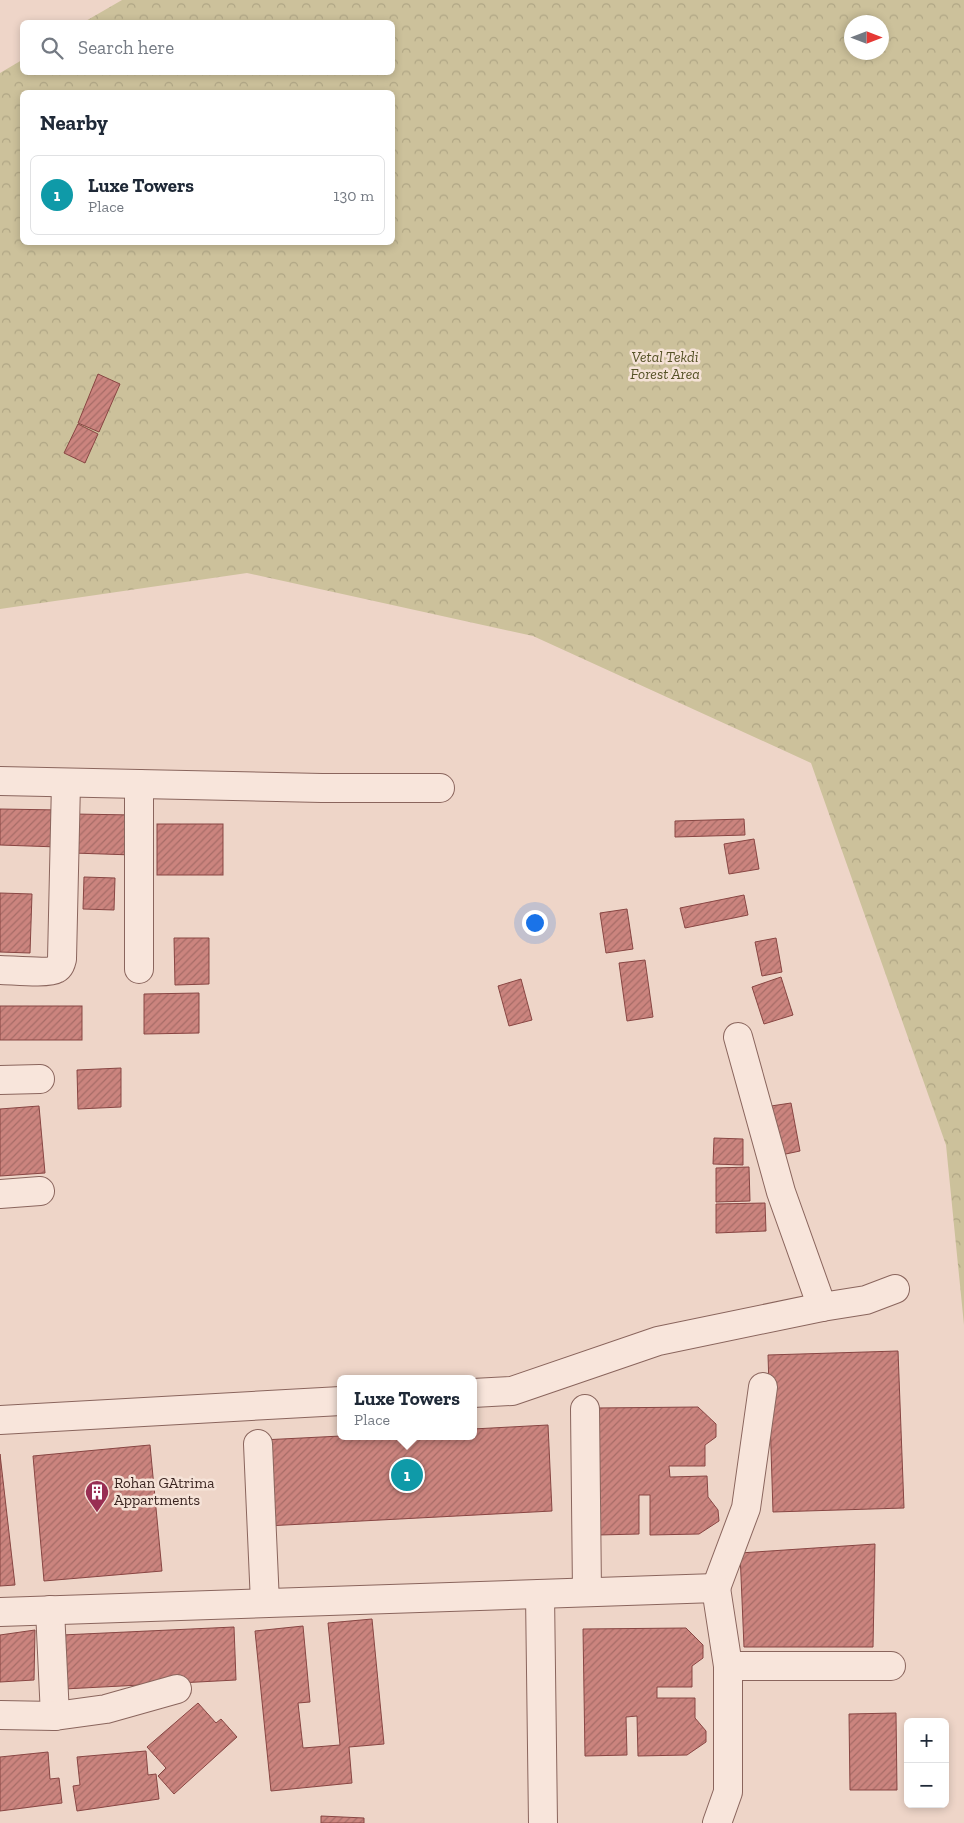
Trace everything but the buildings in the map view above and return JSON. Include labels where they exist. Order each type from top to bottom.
[{"type":"street","points":[[0,781],[312,788],[440,788]]},
{"type":"street","points":[[0,970],[47,971],[55,970],[60,965],[62,959],[66,782]]},
{"type":"street","points":[[139,784],[139,969]]},
{"type":"street","points":[[738,1037],[781,1192],[822,1307]]},
{"type":"street","points":[[0,1080],[40,1080]]},
{"type":"street","points":[[0,1194],[40,1191]]},
{"type":"street","points":[[477,1393],[512,1391],[658,1341],[822,1307],[866,1300],[895,1289]]},
{"type":"street","points":[[716,1823],[728,1792],[728,1666],[716,1588],[746,1508],[763,1387]]},
{"type":"street","points":[[0,1420],[337,1401]]},
{"type":"street","points":[[585,1409],[587,1592]]},
{"type":"street","points":[[258,1444],[265,1603]]},
{"type":"street","points":[[0,1612],[716,1588]]},
{"type":"street","points":[[540,1594],[543,1823]]},
{"type":"street","points":[[50,1610],[55,1716]]},
{"type":"street","points":[[728,1666],[891,1666]]},
{"type":"street","points":[[0,1715],[55,1716],[106,1710],[177,1689]]},
{"type":"green space","name":"Vetal Tekdi Forest Area","points":[[122,0],[964,0],[964,1325],[946,1145],[811,763],[533,636],[247,573],[0,609],[0,73],[20,61],[20,75],[395,75],[395,20],[87,20]]},
{"type":"place","name":"Luxe Towers","points":[[407,1475]]},
{"type":"place","name":"Rohan GAtrima Appartments","points":[[97,1513]]}]
